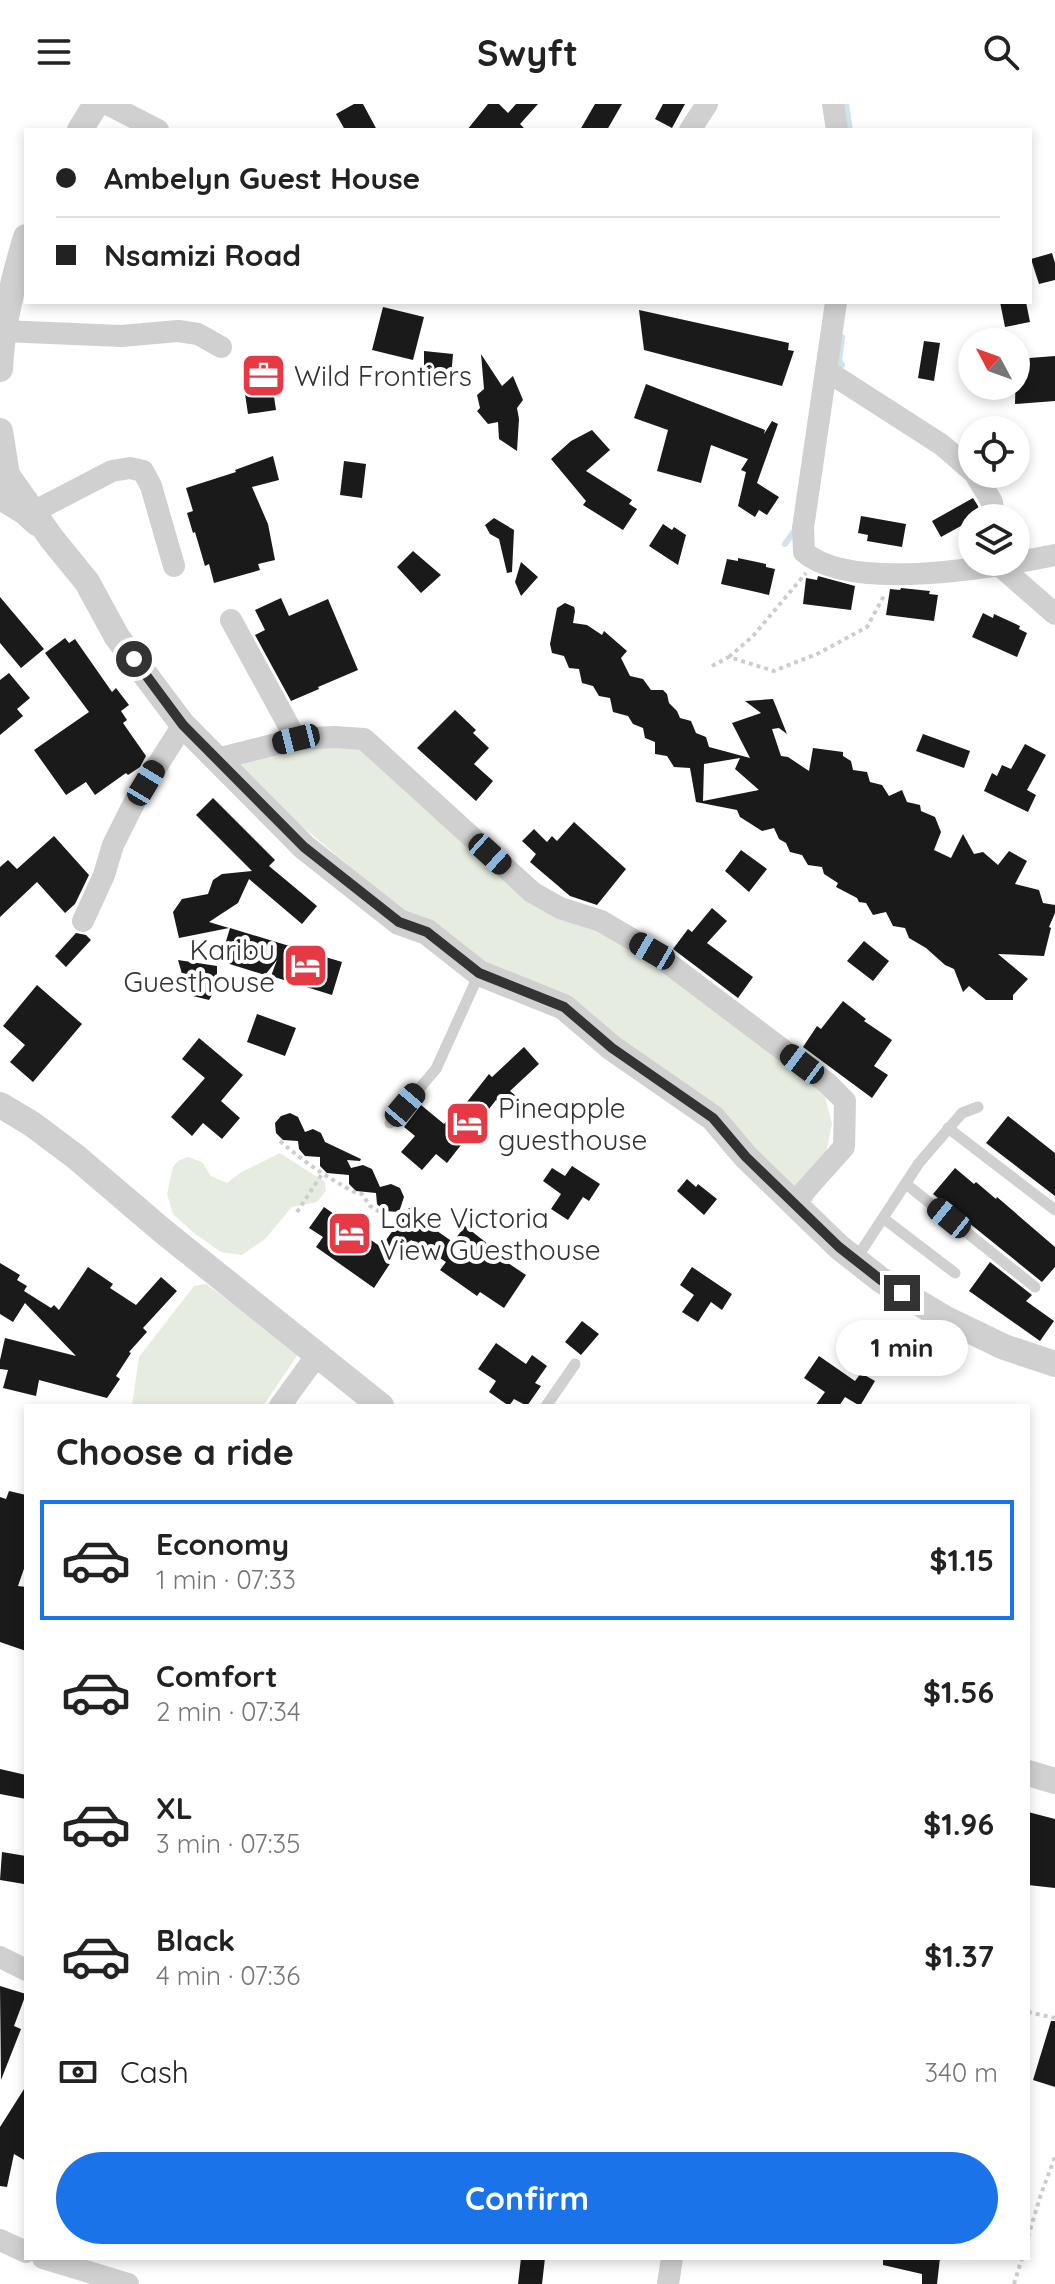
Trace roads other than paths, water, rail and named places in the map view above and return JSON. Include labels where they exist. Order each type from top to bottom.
[{"type":"street","points":[[81,128],[96,104]]},
{"type":"street","points":[[107,104],[154,128]]},
{"type":"street","points":[[691,128],[707,104]]},
{"type":"street","points":[[833,104],[837,128]]},
{"type":"street","points":[[0,369],[3,331],[24,244]]},
{"type":"street","points":[[836,304],[803,528],[804,552],[816,562],[860,572],[897,576],[958,569]]},
{"type":"street","points":[[3,331],[121,336],[178,331],[198,334],[221,347]]},
{"type":"street","points":[[827,371],[958,458]]},
{"type":"street","points":[[0,431],[2,483],[23,513],[52,539]]},
{"type":"street","points":[[33,512],[112,471],[130,468],[143,471],[151,486],[174,566]]},
{"type":"street","points":[[2,483],[33,512],[87,582],[117,637],[183,725],[304,847],[399,922],[427,932],[479,973],[564,1007],[612,1048],[713,1118],[746,1157],[839,1247],[881,1280],[944,1318],[1004,1347],[1055,1364]]},
{"type":"street","points":[[1030,559],[1055,555]]},
{"type":"street","points":[[1013,576],[1055,614]]},
{"type":"street","points":[[231,620],[296,739]]},
{"type":"street","points":[[83,921],[104,875],[113,845],[136,799],[183,725]]},
{"type":"street","points":[[217,759],[296,739],[364,739],[532,892],[560,908],[601,921],[652,951],[827,1083],[845,1101],[844,1147],[794,1203]]},
{"type":"street","points":[[0,1105],[76,1157],[164,1232],[378,1404]]},
{"type":"street","points":[[281,1404],[317,1355]]},
{"type":"street","points":[[1030,1774],[1055,1781]]},
{"type":"street","points":[[0,1957],[24,1969]]},
{"type":"street","points":[[0,2240],[24,2251]]},
{"type":"street","points":[[50,2260],[128,2284]]},
{"type":"street","points":[[668,2284],[672,2260]]},
{"type":"lane","points":[[390,1123],[436,1069],[479,973]]},
{"type":"lane","points":[[856,1260],[919,1163],[962,1113],[978,1107]]},
{"type":"lane","points":[[948,1128],[1055,1210]]},
{"type":"lane","points":[[906,1184],[1035,1287]]},
{"type":"lane","points":[[883,1218],[955,1273]]},
{"type":"lane","points":[[547,1404],[575,1364]]},
{"type":"waterway","points":[[846,104],[850,128]]},
{"type":"waterway","points":[[842,337],[839,361],[842,365]]},
{"type":"waterway","points":[[785,544],[795,530]]},
{"type":"place","name":"Wild Frontiers","points":[[263,376]]},
{"type":"place","name":"Karibu Guesthouse","points":[[306,966]]},
{"type":"place","name":"Pineapple guesthouse","points":[[467,1124]]},
{"type":"place","name":"Lake Victoria View Guesthouse","points":[[349,1234]]}]
